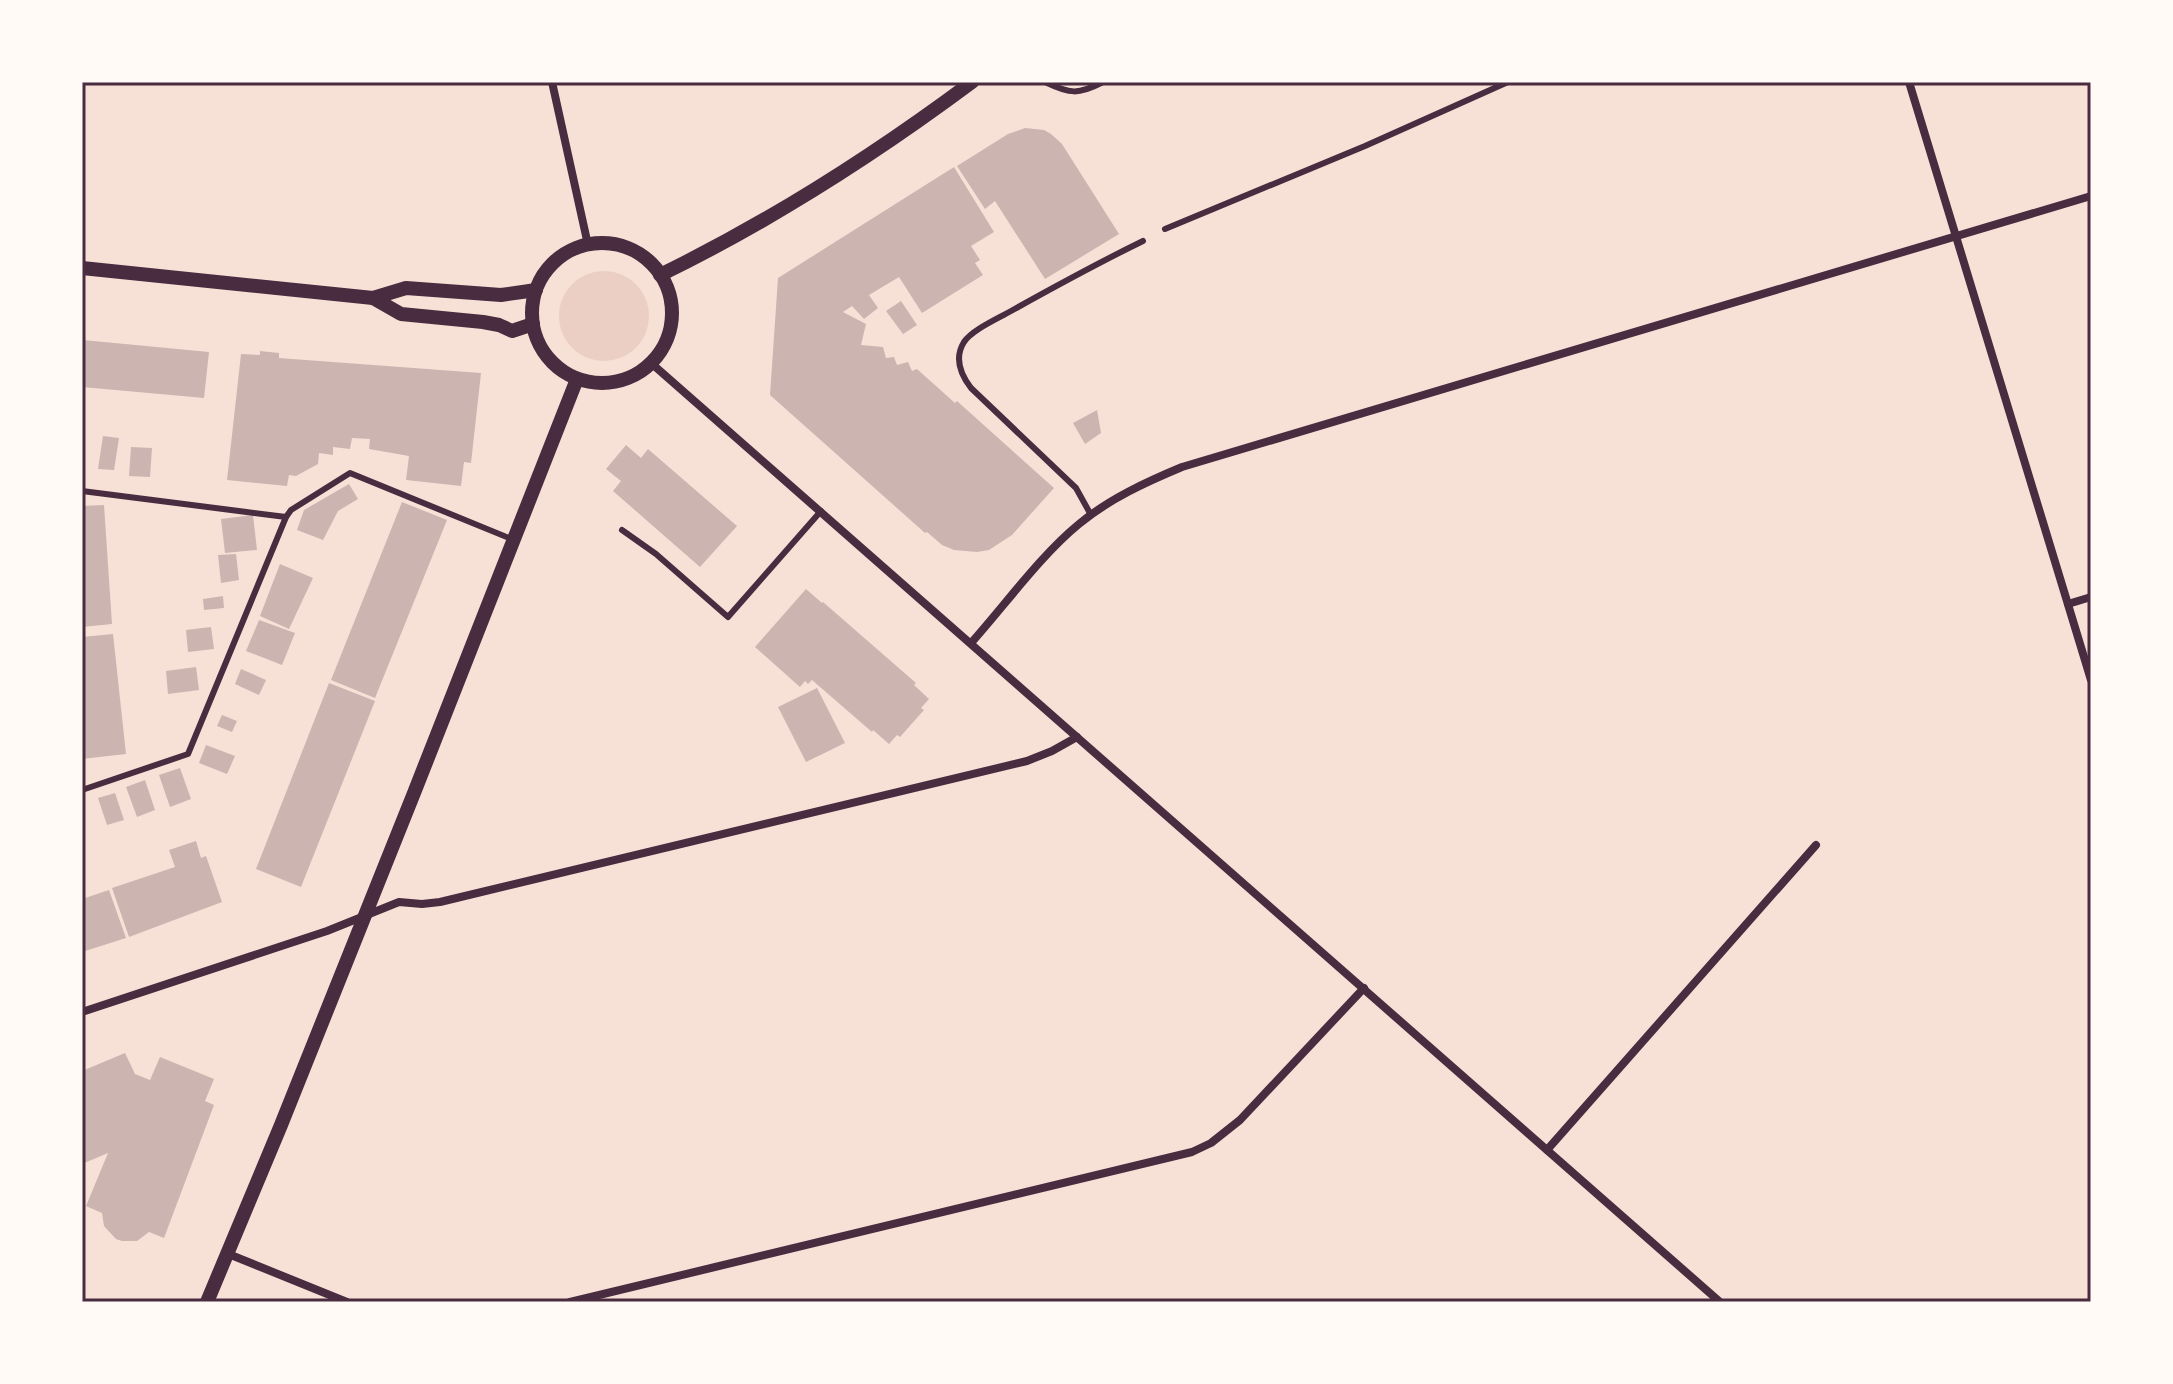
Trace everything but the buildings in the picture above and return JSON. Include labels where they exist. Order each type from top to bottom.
[{"type":"street","points":[[552,82],[588,245]]},
{"type":"street","points":[[660,275],[786,207],[919,122],[972,82]]},
{"type":"street","points":[[1909,82],[2091,680]]},
{"type":"street","points":[[971,643],[1064,537],[1091,515],[1135,488],[1182,467],[2091,196]]},
{"type":"street","points":[[602,243],[633,251],[648,260],[660,275],[671,302],[670,329],[663,346],[651,363],[623,380],[593,382],[577,379],[560,370],[539,344],[533,324],[536,290],[546,271],[562,255],[588,245],[602,243]]},
{"type":"street","points":[[82,268],[373,298],[406,288],[501,295],[536,290]]},
{"type":"street","points":[[373,298],[401,314],[483,322],[512,331],[533,324]]},
{"type":"street","points":[[651,363],[1720,1302]]},
{"type":"street","points":[[207,1302],[364,918],[577,379]]},
{"type":"street","points":[[2068,604],[2091,597]]},
{"type":"street","points":[[82,1012],[364,918],[399,902],[440,902],[1027,761],[1077,737]]},
{"type":"street","points":[[1547,1150],[1816,845]]},
{"type":"street","points":[[570,1302],[1192,1152],[1224,1134],[1240,1120],[1364,988]]},
{"type":"street","points":[[226,1253],[347,1302]]},
{"type":"lane","points":[[1045,82],[1065,91],[1086,91],[1103,82]]},
{"type":"lane","points":[[1165,229],[1365,146],[1508,82]]},
{"type":"lane","points":[[1091,515],[1076,488],[971,388],[962,376],[959,358],[964,342],[982,327],[1143,241]]},
{"type":"lane","points":[[82,790],[188,754],[286,517],[291,510],[350,473],[514,540]]},
{"type":"lane","points":[[82,491],[286,517]]},
{"type":"lane","points":[[622,530],[656,554],[728,617],[821,511]]},
{"type":"shaded area","points":[[595,271],[613,271],[629,278],[642,291],[649,307],[649,325],[642,341],[629,354],[613,361],[595,361],[579,354],[566,341],[559,325],[559,307],[566,291],[579,278]]}]
